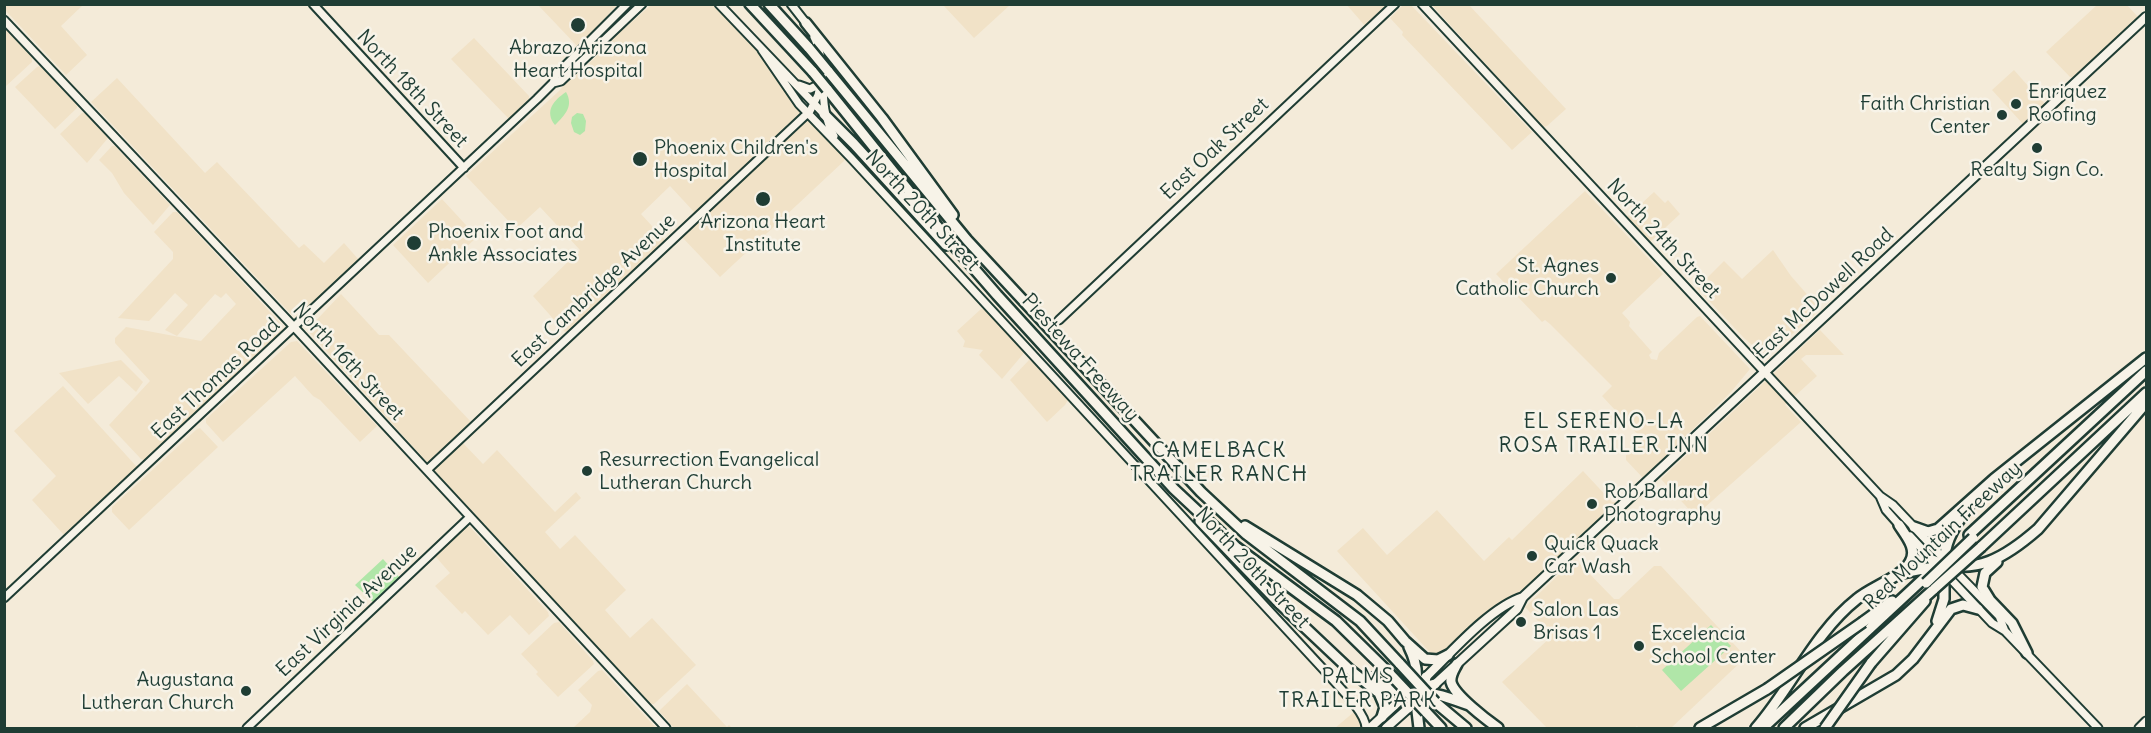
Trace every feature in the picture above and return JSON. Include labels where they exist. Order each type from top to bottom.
[{"type":"highway","name":"Piestewa Freeway","points":[[750,4],[813,72],[937,226],[997,295],[1174,489],[1236,547],[1336,621],[1441,729]]},
{"type":"highway","name":"Piestewa Freeway","points":[[769,4],[809,48],[825,75],[927,194],[1218,509],[1246,534],[1351,613],[1435,702],[1456,729]]},
{"type":"highway","points":[[806,23],[875,110],[951,213],[991,259],[1009,284]]},
{"type":"highway","points":[[824,114],[974,275],[997,295]]},
{"type":"highway","points":[[1914,527],[1928,532],[1938,529],[1980,492],[2146,358]]},
{"type":"highway","name":"Red Mountain Freeway","points":[[1784,729],[1843,671],[1971,536],[2146,371]]},
{"type":"highway","name":"Red Mountain Freeway","points":[[1763,729],[1926,582],[1981,547],[2146,393]]},
{"type":"highway","points":[[2027,653],[2012,623],[1984,593],[1982,582],[1987,570],[2038,529],[2146,403]]},
{"type":"highway","points":[[1174,489],[1230,554],[1278,602],[1350,670],[1374,688],[1382,697],[1385,706],[1382,717]]},
{"type":"highway","points":[[1926,641],[1942,606],[1943,565],[1951,534],[1980,492]]},
{"type":"highway","points":[[1218,509],[1357,595],[1388,621],[1421,656],[1429,660],[1438,660],[1448,655]]},
{"type":"highway","points":[[1756,729],[1830,624],[1862,595],[1908,566],[1913,555],[1911,543],[1899,525]]},
{"type":"highway","points":[[1772,729],[1971,536]]},
{"type":"highway","points":[[1897,574],[1943,565],[1961,567],[1980,565],[1996,559],[2020,544]]},
{"type":"highway","points":[[1710,729],[1863,622],[1926,582]]},
{"type":"highway","points":[[1825,729],[1871,663],[1917,612],[1926,582]]},
{"type":"highway","points":[[1805,729],[1896,675],[1913,659],[1951,609],[1963,605],[1978,609]]},
{"type":"highway","points":[[1405,641],[1416,663],[1419,729]]},
{"type":"highway","points":[[1340,659],[1384,687],[1436,693],[1471,706]]},
{"type":"highway","points":[[1829,729],[1871,663]]},
{"type":"highway","points":[[1457,664],[1451,676],[1452,686],[1498,729]]},
{"type":"highway","points":[[1777,729],[1843,671]]},
{"type":"highway","points":[[1408,708],[1426,677]]},
{"type":"highway","points":[[1416,692],[1436,684]]},
{"type":"highway","points":[[1700,729],[1767,689]]},
{"type":"highway","points":[[1435,702],[1466,728]]},
{"type":"highway","points":[[1426,712],[1435,729]]},
{"type":"main road","name":"North 18th Street","points":[[313,4],[464,168]]},
{"type":"main road","name":"East Thomas Road","points":[[4,598],[464,168],[553,82],[556,75],[627,4]]},
{"type":"main road","name":"East Thomas Road","points":[[553,82],[561,81],[642,4]]},
{"type":"main road","points":[[628,18],[641,12],[649,4]]},
{"type":"main road","name":"North 20th Street","points":[[719,4],[824,114],[838,144]]},
{"type":"main road","name":"North 20th Street","points":[[791,4],[806,23],[818,44],[825,75],[824,114]]},
{"type":"main road","name":"East Oak Street","points":[[1059,320],[1395,4]]},
{"type":"main road","name":"North 24th Street","points":[[1422,4],[1880,496],[1893,505],[1914,527],[1978,609],[2005,631],[2098,729]]},
{"type":"main road","name":"East McDowell Road","points":[[1436,684],[1517,609],[1523,597],[2146,17]]},
{"type":"main road","name":"North 16th Street","points":[[4,20],[666,729]]},
{"type":"main road","name":"North 20th Street","points":[[762,50],[807,113],[1309,654],[1357,709],[1368,729]]},
{"type":"main road","points":[[796,83],[810,89],[816,86],[825,75]]},
{"type":"main road","name":"East Cambridge Avenue","points":[[427,471],[807,113],[815,104],[825,75]]},
{"type":"main road","points":[[807,113],[824,114]]},
{"type":"main road","name":"North 24th Street","points":[[1880,496],[1886,510],[1899,525],[1999,616],[2005,631]]},
{"type":"main road","name":"East Virginia Avenue","points":[[247,729],[470,517]]},
{"type":"main road","name":"East McDowell Road","points":[[1426,677],[1503,607],[1523,597]]},
{"type":"main road","points":[[1368,729],[1416,692]]},
{"type":"main road","points":[[1386,729],[1408,708]]},
{"type":"main road","points":[[2139,729],[2146,722]]},
{"type":"shaded area","points":[[5,4],[83,5],[61,26],[87,55],[66,75],[5,10]]},
{"type":"shaded area","points":[[1346,4],[1389,4],[1389,5],[1366,27]]},
{"type":"shaded area","points":[[1404,4],[1411,5],[1532,132],[1512,150],[1402,35],[1403,32],[1390,18]]},
{"type":"shaded area","name":"Abrazo Arizona Heart Hospital","points":[[538,5],[617,5],[578,47]]},
{"type":"shaded area","name":"Phoenix Children's Hospital","points":[[651,5],[713,5],[764,59],[801,112],[695,213],[670,186],[641,214],[664,239],[664,243],[596,307],[565,332],[533,296],[580,250],[540,207],[516,229],[466,176]]},
{"type":"shaded area","points":[[943,5],[1010,5],[974,38]]},
{"type":"shaded area","points":[[1432,5],[1469,5],[1566,109],[1543,127]]},
{"type":"shaded area","points":[[2097,5],[2127,5],[2138,17],[2074,77],[2070,77],[2046,52]]},
{"type":"shaded area","points":[[5,28],[32,58],[32,62],[5,87]]},
{"type":"shaded area","points":[[474,38],[529,96],[529,99],[509,119],[451,59]]},
{"type":"shaded area","points":[[40,66],[77,105],[77,108],[55,129],[15,87]]},
{"type":"shaded area","points":[[2014,70],[2029,87],[2032,85],[2036,89],[2034,91],[2045,104],[2023,124],[1992,90]]},
{"type":"shaded area","points":[[117,78],[205,173],[217,162],[299,248],[304,244],[324,263],[344,243],[359,260],[300,315],[292,315],[91,102]]},
{"type":"shaded area","points":[[82,113],[85,113],[108,138],[87,163],[60,134]]},
{"type":"shaded area","name":"Arizona Heart Institute","points":[[807,119],[810,119],[845,157],[844,161],[720,277],[682,237]]},
{"type":"shaded area","points":[[112,146],[115,146],[170,205],[153,225],[124,193],[112,173],[99,160]]},
{"type":"shaded area","points":[[1585,191],[1663,274],[1622,313],[1630,322],[1629,326],[1652,352],[1649,355],[1651,359],[1657,360],[1659,353],[1700,316],[1750,369],[1731,392],[1643,478],[1626,460],[1626,455],[1642,439],[1602,396],[1612,386],[1550,324],[1545,320],[1542,322],[1496,274]]},
{"type":"shaded area","points":[[1654,192],[1665,203],[1668,200],[1680,214],[1650,242],[1627,217]]},
{"type":"shaded area","points":[[442,199],[477,237],[428,283],[393,245]]},
{"type":"shaded area","points":[[173,212],[177,212],[283,326],[282,332],[145,460],[141,459],[109,425],[150,381],[115,343],[115,338],[126,327],[201,341],[236,304],[226,293],[221,298],[215,294],[177,336],[165,330],[188,305],[175,293],[149,321],[118,318],[173,259],[173,252],[154,232]]},
{"type":"shaded area","points":[[1773,250],[1791,276],[1819,308],[1766,357],[1744,338],[1697,288],[1724,261],[1742,279]]},
{"type":"shaded area","points":[[341,294],[379,335],[389,335],[472,423],[429,462],[309,332],[309,328]]},
{"type":"shaded area","points":[[981,309],[985,309],[1024,351],[1002,379],[979,355],[983,350],[963,347],[965,341],[957,331]]},
{"type":"shaded area","points":[[1820,330],[1844,355],[1806,355],[1801,359],[1817,376],[1785,405],[1801,422],[1695,516],[1661,479]]},
{"type":"shaded area","points":[[297,341],[377,426],[360,442],[295,376],[223,442],[206,423],[206,419],[291,342]]},
{"type":"shaded area","points":[[121,360],[143,382],[136,392],[119,376],[88,404],[59,373]]},
{"type":"shaded area","points":[[1029,360],[1035,362],[1068,400],[1047,422],[1010,380]]},
{"type":"shaded area","points":[[63,386],[137,467],[64,535],[32,500],[56,476],[14,431]]},
{"type":"shaded area","points":[[200,428],[218,447],[129,530],[112,512],[112,507]]},
{"type":"shaded area","points":[[461,441],[483,464],[497,450],[555,512],[576,492],[581,498],[545,532],[560,549],[575,535],[626,590],[605,610],[630,638],[652,618],[696,665],[654,704],[651,704],[434,470],[433,468]]},
{"type":"shaded area","points":[[1583,471],[1612,502],[1618,502],[1524,589],[1488,614],[1436,659],[1337,551],[1363,528],[1387,555],[1437,510],[1484,561],[1509,537],[1512,540]]},
{"type":"shaded area","points":[[467,527],[470,527],[548,612],[549,616],[529,635],[510,615],[488,635],[465,611],[462,614],[435,586],[450,573],[435,556]]},
{"type":"shaded area","name":"Excelencia School Center","points":[[1575,559],[1614,599],[1619,599],[1654,566],[1661,566],[1746,657],[1671,728],[1639,728],[1637,726],[1634,728],[1547,728],[1502,682],[1552,636],[1525,607]]},
{"type":"shaded area","points":[[559,622],[594,664],[558,697],[521,654],[554,623]]},
{"type":"shaded area","points":[[602,670],[656,728],[573,728],[590,712],[592,705],[578,690]]},
{"type":"shaded area","points":[[687,684],[727,727],[729,725],[732,728],[674,728],[659,711]]},
{"type":"shaded area","points":[[1354,712],[1362,721],[1363,728],[1335,728]]},
{"type":"green space","points":[[566,92],[569,106],[555,125],[550,111]]},
{"type":"green space","points":[[577,113],[583,114],[586,121],[585,131],[580,135],[574,132],[571,123],[572,117]]},
{"type":"green space","points":[[383,559],[400,578],[376,602],[373,602],[355,585]]},
{"type":"green space","points":[[1711,625],[1731,646],[1681,691],[1662,670]]},
{"type":"place","name":"Abrazo Arizona Heart Hospital","points":[[578,25]]},
{"type":"place","name":"Enriquez Roofing","points":[[2016,104]]},
{"type":"place","name":"Faith Christian Center","points":[[2002,115]]},
{"type":"place","name":"Realty Sign Co.","points":[[2037,148]]},
{"type":"place","name":"Phoenix Children's Hospital","points":[[640,159]]},
{"type":"place","name":"Arizona Heart Institute","points":[[763,199]]},
{"type":"place","name":"Phoenix Foot and Ankle Associates","points":[[414,243]]},
{"type":"place","name":"St. Agnes Catholic Church","points":[[1611,278]]},
{"type":"place","name":"Resurrection Evangelical Lutheran Church","points":[[587,471]]},
{"type":"place","name":"Rob Ballard Photography","points":[[1592,504]]},
{"type":"place","name":"Quick Quack Car Wash","points":[[1532,556]]},
{"type":"place","name":"Salon Las Brisas 1","points":[[1521,622]]},
{"type":"place","name":"Excelencia School Center","points":[[1639,646]]},
{"type":"place","name":"Augustana Lutheran Church","points":[[246,691]]},
{"type":"district","name":"EL SERENO-LA ROSA TRAILER INN","points":[[1604,434]]},
{"type":"district","name":"CAMELBACK TRAILER RANCH","points":[[1219,463]]},
{"type":"district","name":"PALMS TRAILER PARK","points":[[1358,689]]}]
